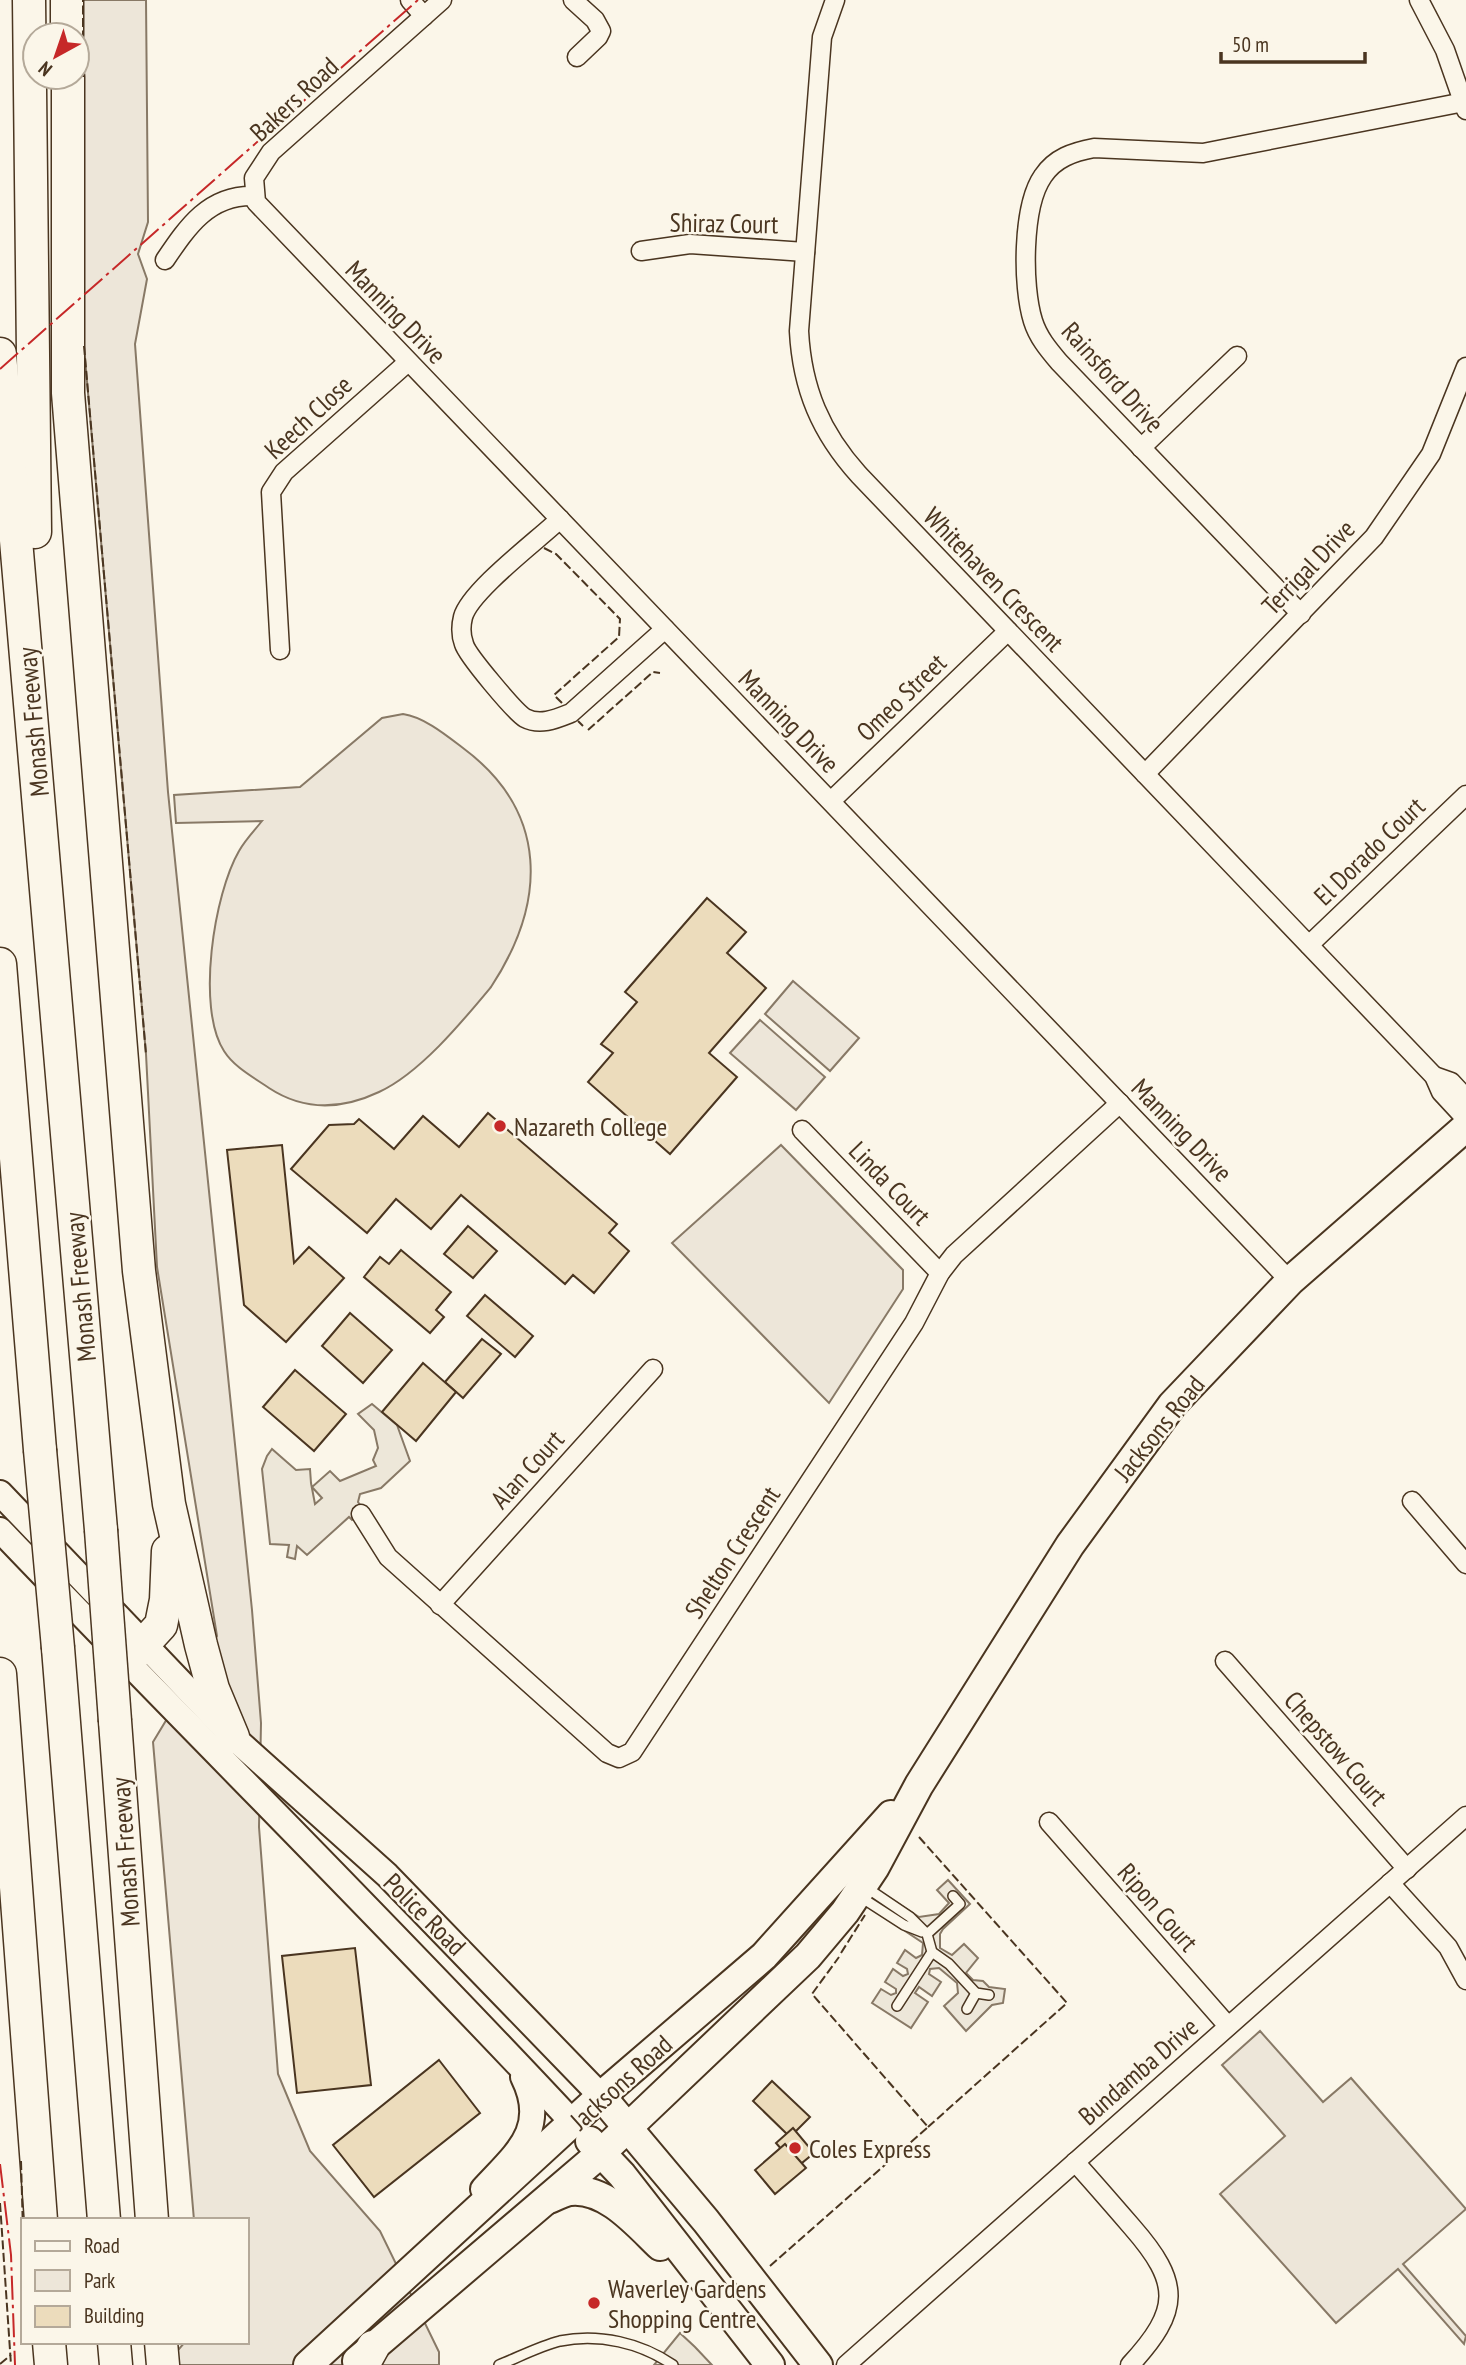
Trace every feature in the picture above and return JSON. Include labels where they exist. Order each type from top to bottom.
[{"type":"highway","points":[[29,0],[39,786]]},
{"type":"highway","points":[[67,0],[68,21]]},
{"type":"highway","points":[[68,91],[68,393],[119,1052],[139,1271],[169,1504],[201,1646],[213,1689],[233,1737]]},
{"type":"highway","name":"Monash Freeway","points":[[0,354],[101,1530],[152,2218]]},
{"type":"highway","name":"Monash Freeway","points":[[0,964],[104,2218]]},
{"type":"highway","points":[[135,1653],[161,1625],[166,1600],[169,1504]]},
{"type":"highway","points":[[0,1674],[39,2218]]},
{"type":"highway","points":[[39,2344],[40,2365]]},
{"type":"highway","points":[[49,2344],[51,2365]]},
{"type":"highway","points":[[114,2344],[116,2365]]},
{"type":"highway","points":[[161,2344],[163,2365]]},
{"type":"main road","name":"Jacksons Road","points":[[362,2359],[601,2153],[808,1956],[860,1890],[919,1785],[1070,1545],[1164,1416],[1290,1281],[1466,1127]]},
{"type":"main road","name":"Police Road","points":[[0,1493],[135,1653],[601,2153],[678,2245],[766,2360]]},
{"type":"main road","name":"Police Road","points":[[0,1530],[387,1875],[629,2127],[818,2365]]},
{"type":"main road","name":"Jacksons Road","points":[[309,2365],[601,2096],[764,1955],[919,1785]]},
{"type":"main road","points":[[387,1875],[369,1870],[364,1872],[362,1880],[383,1906],[398,1937]]},
{"type":"main road","points":[[453,2233],[482,2190],[517,2152],[530,2131],[534,2098],[516,2062]]},
{"type":"main road","points":[[546,2200],[571,2191],[595,2194],[625,2212],[766,2360]]},
{"type":"street","points":[[410,0],[424,16]]},
{"type":"street","name":"Bakers Road","points":[[253,196],[254,178],[271,152],[442,0]]},
{"type":"street","points":[[573,0],[595,20],[601,31],[577,57]]},
{"type":"street","name":"Whitehaven Crescent","points":[[835,0],[822,37],[800,307],[800,355],[819,421],[840,455],[1434,1076],[1441,1092],[1466,1119]]},
{"type":"street","points":[[1419,0],[1445,50],[1465,106]]},
{"type":"street","name":"Rainsford Drive","points":[[1301,614],[1059,362],[1033,323],[1027,293],[1031,209],[1037,186],[1052,165],[1077,151],[1094,148],[1177,154],[1215,151],[1465,106]]},
{"type":"street","points":[[165,260],[184,232],[211,206],[233,195],[253,196]]},
{"type":"street","name":"Manning Drive","points":[[253,196],[279,229],[1290,1281]]},
{"type":"street","name":"Shiraz Court","points":[[641,251],[690,244],[805,252]]},
{"type":"street","points":[[1141,448],[1237,356]]},
{"type":"street","name":"Keech Close","points":[[280,650],[271,492],[284,472],[408,362]]},
{"type":"street","name":"Terrigal Drive","points":[[1146,774],[1374,537],[1413,484],[1446,423],[1466,367]]},
{"type":"street","points":[[560,519],[474,597],[463,617],[462,637],[469,655],[520,713],[534,720],[552,721],[571,713],[665,629]]},
{"type":"street","name":"Omeo Street","points":[[831,802],[1008,631]]},
{"type":"street","name":"El Dorado Court","points":[[1309,945],[1466,795]]},
{"type":"street","name":"Whitehaven Crescent","points":[[1434,1076],[1451,1082],[1466,1098]]},
{"type":"street","name":"Shelton Crescent","points":[[361,1514],[388,1557],[607,1754],[619,1758],[632,1752],[914,1323],[940,1273],[964,1243],[1120,1103]]},
{"type":"street","name":"Linda Court","points":[[802,1130],[940,1273]]},
{"type":"street","name":"Alan Court","points":[[440,1605],[653,1369]]},
{"type":"street","points":[[1412,1501],[1466,1564]]},
{"type":"street","name":"Chepstow Court","points":[[1224,1661],[1407,1869]]},
{"type":"street","name":"Bundamba Drive","points":[[846,2365],[1466,1816]]},
{"type":"street","name":"Ripon Court","points":[[1049,1822],[1228,2026]]},
{"type":"street","points":[[1390,1884],[1448,1947],[1466,1980]]},
{"type":"street","points":[[1075,2162],[1154,2252],[1167,2277],[1169,2292],[1164,2321],[1154,2338],[1130,2365]]},
{"type":"lane","points":[[860,1890],[909,1916],[927,1934],[932,1952],[949,1964],[976,1993],[989,1995]]},
{"type":"lane","points":[[927,1934],[960,1904],[953,1896]]},
{"type":"lane","points":[[897,2006],[932,1952]]},
{"type":"lane","points":[[967,2009],[976,1993]]},
{"type":"lane","points":[[499,2365],[561,2341],[617,2340],[659,2355],[673,2365]]},
{"type":"green space","points":[[83,0],[146,0],[148,222],[138,254],[147,279],[135,344],[168,792],[252,1610],[261,1723],[259,1827],[278,2074],[310,2151],[380,2231],[439,2352],[439,2365],[165,2365],[183,2344],[248,2344],[248,2218],[194,2218],[153,1742],[217,1636],[157,1267],[146,1054],[81,313],[82,91],[91,91],[91,21],[83,21]]},
{"type":"green space","points":[[403,714],[427,723],[463,748],[491,773],[512,800],[524,829],[530,860],[529,891],[522,923],[509,955],[491,987],[440,1046],[410,1072],[379,1092],[351,1102],[323,1105],[296,1101],[269,1088],[228,1057],[216,1032],[211,1008],[212,951],[222,894],[239,851],[262,821],[176,823],[174,795],[300,787],[382,718]]},
{"type":"green space","points":[[793,981],[859,1038],[830,1071],[765,1014]]},
{"type":"green space","points":[[760,1020],[825,1077],[796,1110],[730,1053]]},
{"type":"green space","points":[[781,1145],[903,1270],[903,1289],[829,1403],[672,1243]]},
{"type":"green space","points":[[1260,2031],[1323,2102],[1351,2078],[1466,2209],[1403,2264],[1466,2336],[1464,2344],[1398,2269],[1336,2323],[1220,2194],[1285,2136],[1222,2065]]},
{"type":"shaded area","points":[[372,1404],[397,1425],[410,1461],[381,1488],[360,1494],[358,1502],[364,1510],[352,1520],[349,1517],[307,1555],[297,1546],[295,1559],[287,1557],[289,1545],[270,1544],[262,1469],[267,1456],[272,1449],[296,1470],[310,1469],[311,1483],[315,1504],[322,1498],[312,1487],[330,1471],[340,1481],[376,1466],[373,1460],[378,1448],[374,1430],[358,1414]]},
{"type":"shaded area","points":[[948,1880],[970,1904],[943,1929],[940,1934],[940,1948],[952,1955],[964,1944],[978,1958],[966,1973],[973,1980],[983,1981],[989,1987],[1005,1989],[1003,2003],[992,2005],[966,2031],[944,2006],[958,1993],[957,1983],[939,1968],[930,1969],[929,1974],[941,1982],[932,1996],[919,1987],[915,1993],[928,2002],[911,2028],[872,2003],[881,1989],[891,1995],[896,1993],[896,1989],[885,1982],[893,1969],[903,1976],[908,1974],[907,1969],[897,1963],[905,1950],[916,1958],[922,1955],[923,1943],[875,1911],[885,1895],[919,1917],[939,1914],[949,1903],[937,1890]]},
{"type":"shaded area","points":[[680,2333],[695,2347],[712,2365],[654,2365]]},
{"type":"building","points":[[707,898],[746,932],[727,953],[766,988],[709,1053],[737,1077],[670,1154],[588,1082],[613,1053],[601,1044],[637,1002],[625,992]]},
{"type":"building","points":[[488,1113],[617,1224],[609,1233],[629,1251],[594,1293],[573,1275],[565,1284],[461,1195],[431,1229],[396,1199],[367,1233],[291,1169],[329,1125],[354,1124],[359,1119],[394,1149],[423,1116],[459,1147]]},
{"type":"building","points":[[282,1145],[294,1263],[309,1247],[344,1278],[286,1342],[244,1305],[227,1150]]},
{"type":"building","points":[[468,1226],[497,1251],[473,1278],[444,1254]]},
{"type":"building","points":[[401,1250],[451,1292],[436,1310],[444,1317],[430,1333],[364,1277],[380,1257],[389,1264]]},
{"type":"building","points":[[485,1295],[533,1336],[515,1357],[467,1316]]},
{"type":"building","points":[[350,1313],[392,1350],[363,1383],[322,1346]]},
{"type":"building","points":[[482,1339],[501,1354],[463,1398],[445,1382]]},
{"type":"building","points":[[423,1363],[456,1392],[416,1441],[382,1412]]},
{"type":"building","points":[[295,1370],[346,1414],[314,1451],[263,1407]]},
{"type":"building","points":[[355,1948],[371,2085],[297,2093],[282,1956]]},
{"type":"building","points":[[439,2060],[480,2113],[374,2197],[333,2145]]},
{"type":"building","points":[[772,2081],[810,2117],[790,2137],[753,2101]]},
{"type":"building","name":"Coles Express","points":[[793,2128],[814,2153],[797,2167],[776,2143]]},
{"type":"building","points":[[785,2144],[806,2168],[775,2194],[755,2170]]},
{"type":"fence","points":[[83,0],[83,21]]},
{"type":"fence","points":[[84,346],[146,1054]]},
{"type":"fence","points":[[544,548],[556,554],[620,619],[619,637],[554,695],[562,703]]},
{"type":"fence","points":[[588,730],[653,672],[660,673]]},
{"type":"fence","points":[[578,721],[583,726]]},
{"type":"fence","points":[[919,1837],[1067,2003],[928,2127]]},
{"type":"fence","points":[[841,1953],[865,1915]]},
{"type":"fence","points":[[770,2266],[928,2127],[812,1994],[839,1957]]},
{"type":"fence","points":[[21,2161],[23,2218]]},
{"type":"fence","points":[[0,2203],[11,2365]]},
{"type":"fence","points":[[0,2364],[11,2355]]},
{"type":"power","points":[[0,369],[418,0]]},
{"type":"power","points":[[0,2164],[11,2255],[15,2365]]},
{"type":"place","name":"Nazareth College","points":[[500,1126]]},
{"type":"place","name":"Coles Express","points":[[795,2148]]},
{"type":"place","name":"Waverley Gardens Shopping Centre","points":[[594,2303]]}]
